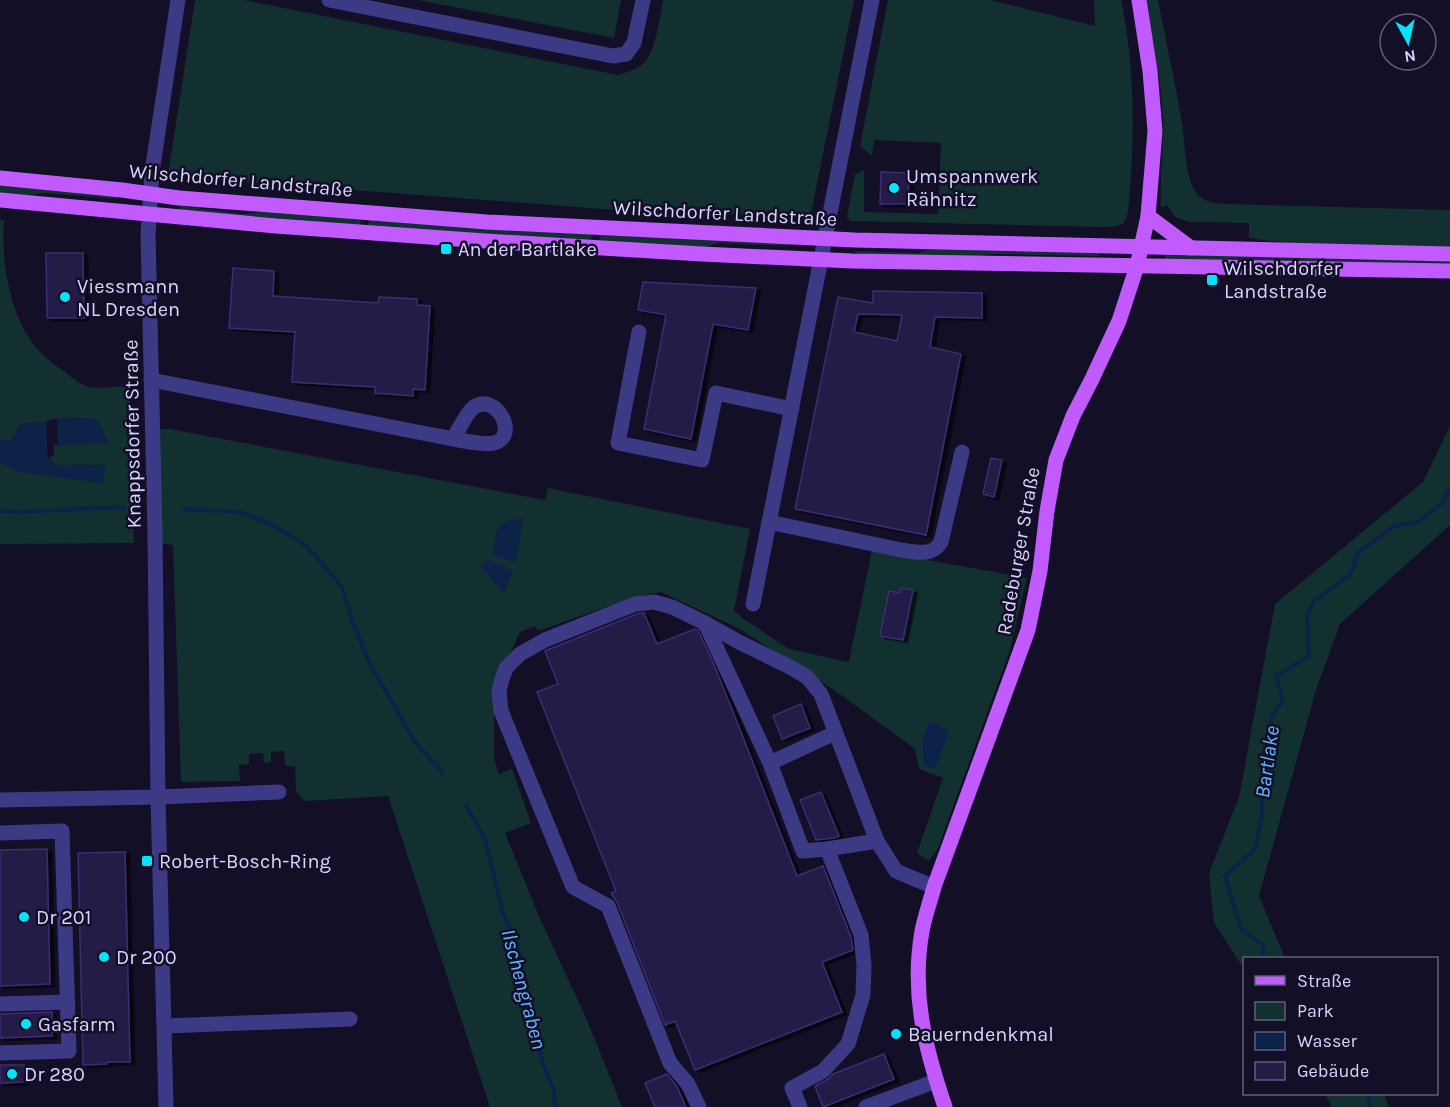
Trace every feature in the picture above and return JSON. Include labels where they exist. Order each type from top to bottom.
[{"type":"main road","name":"Radeburger Straße","points":[[945,1107],[928,1053],[918,1000],[918,964],[922,930],[934,887],[1028,630],[1040,571],[1056,460],[1073,416],[1119,321],[1137,266],[1148,216],[1155,131],[1149,62],[1139,0]]},
{"type":"main road","name":"Wilschdorfer Landstraße","points":[[0,178],[150,194],[486,222],[825,239],[1450,254]]},
{"type":"main road","points":[[0,201],[276,226],[821,260],[1450,271]]},
{"type":"main road","points":[[1148,216],[1191,248]]},
{"type":"street","name":"Knappsdorfer Straße","points":[[158,797],[149,215],[152,172],[178,0]]},
{"type":"street","points":[[329,0],[613,56],[626,54],[634,43],[643,0]]},
{"type":"street","points":[[753,604],[872,0]]},
{"type":"street","points":[[639,332],[618,443],[702,460],[716,393],[792,409]]},
{"type":"street","points":[[151,380],[453,439]]},
{"type":"street","points":[[769,522],[920,553],[929,552],[937,548],[941,542],[962,452]]},
{"type":"street","points":[[699,1107],[688,1084],[670,1063],[608,906],[573,887],[501,711],[499,691],[506,668],[520,654],[545,640],[635,604],[654,602],[672,607],[705,622],[807,677],[821,694],[877,841],[896,871],[934,887]]},
{"type":"street","points":[[705,622],[770,762],[803,851],[877,841]]},
{"type":"street","points":[[770,762],[836,733]]},
{"type":"street","points":[[0,800],[279,792]]},
{"type":"street","points":[[158,797],[166,1107]]},
{"type":"street","points":[[0,833],[62,831],[69,1051],[0,1053]]},
{"type":"street","points":[[800,1107],[792,1088],[823,1071],[848,1044],[863,995],[864,965],[861,935],[827,849]]},
{"type":"street","points":[[0,1004],[68,1002]]},
{"type":"street","points":[[165,1026],[350,1019]]},
{"type":"street","points":[[866,1107],[936,1081]]},
{"type":"green space","points":[[195,0],[244,0],[618,75],[638,67],[648,57],[657,33],[663,0],[854,0],[810,218],[602,209],[168,175]]},
{"type":"green space","points":[[418,0],[621,0],[614,38]]},
{"type":"green space","points":[[888,0],[991,0],[1095,26],[1094,0],[1121,0],[1129,47],[1133,118],[1129,206],[1125,221],[1121,225],[1103,227],[850,221],[847,217],[855,174],[864,170],[864,212],[938,214],[941,143],[874,140],[872,156],[860,146]]},
{"type":"green space","points":[[1145,0],[1158,0],[1182,123],[1189,176],[1195,191],[1202,198],[1213,203],[1227,204],[1450,210],[1450,247],[1293,244],[1249,238],[1249,223],[1189,222],[1175,217],[1167,205],[1161,208],[1162,101]]},
{"type":"green space","points":[[0,184],[118,195],[118,199],[47,193],[0,194]]},
{"type":"green space","points":[[180,206],[244,214],[265,211],[361,219],[360,225],[261,219],[180,210]]},
{"type":"green space","points":[[369,219],[592,234],[591,241],[368,226]]},
{"type":"green space","points":[[0,220],[4,220],[3,236],[8,285],[18,317],[34,345],[52,363],[86,386],[98,388],[130,386],[134,543],[0,544],[0,462],[17,471],[103,483],[105,465],[58,466],[48,459],[54,455],[54,445],[108,442],[91,418],[53,419],[46,422],[21,424],[12,440],[0,440]]},
{"type":"green space","points":[[600,235],[789,242],[789,246],[720,243],[700,248],[599,242]]},
{"type":"green space","points":[[931,249],[1100,252],[1099,256],[988,254],[978,257],[857,255],[854,253],[855,251],[917,253]]},
{"type":"green space","points":[[1165,253],[1450,261],[1450,264],[1165,260]]},
{"type":"green space","points":[[1450,426],[1450,525],[1340,624],[1316,690],[1259,896],[1285,957],[1243,957],[1243,967],[1214,923],[1209,873],[1239,797],[1275,604],[1423,482]]},
{"type":"green space","points":[[146,429],[170,429],[545,500],[548,488],[750,529],[734,611],[789,649],[849,662],[872,550],[1027,578],[1009,653],[938,848],[929,861],[917,853],[943,778],[919,769],[915,749],[837,692],[738,628],[661,592],[634,597],[538,631],[535,626],[520,632],[494,689],[494,759],[499,774],[512,769],[531,823],[505,833],[538,914],[587,1020],[622,1107],[490,1107],[388,796],[305,801],[296,792],[295,766],[285,766],[284,751],[271,752],[271,762],[264,763],[263,753],[249,754],[249,764],[239,765],[240,781],[181,782],[173,545],[148,542]]},
{"type":"green space","points":[[1326,1095],[1384,1095],[1389,1107],[1332,1107]]},
{"type":"water","points":[[92,418],[100,423],[108,443],[58,445],[57,419]]},
{"type":"water","points":[[46,422],[48,459],[58,466],[105,465],[104,483],[17,471],[0,462],[0,440],[12,440],[21,424]]},
{"type":"water","points":[[523,518],[516,563],[493,555],[497,532],[502,524]]},
{"type":"water","points":[[488,560],[513,571],[504,593],[481,567]]},
{"type":"water","points":[[929,721],[949,731],[935,769],[924,765],[922,740]]},
{"type":"building","name":"Umspannwerk Rähnitz","points":[[881,172],[909,173],[908,204],[880,204]]},
{"type":"building","name":"Viessmann NL Dresden","points":[[46,253],[83,253],[84,318],[47,318]]},
{"type":"building","points":[[233,268],[274,271],[273,296],[378,303],[379,297],[417,299],[417,305],[430,306],[425,390],[413,389],[413,396],[375,393],[375,387],[292,382],[295,332],[229,328]]},
{"type":"building","points":[[643,282],[756,288],[748,330],[713,324],[691,439],[644,429],[666,315],[638,310]]},
{"type":"building","points":[[873,291],[982,293],[982,318],[935,317],[930,347],[961,354],[926,535],[795,509],[838,297],[873,303]],"holes":[[[858,314],[902,315],[897,341],[854,332]]]},
{"type":"building","points":[[991,458],[1002,460],[994,497],[983,494]]},
{"type":"building","points":[[901,588],[913,590],[903,640],[880,636],[889,591],[900,593]]},
{"type":"building","points":[[644,613],[657,644],[695,629],[698,630],[739,727],[797,876],[823,866],[851,937],[853,950],[822,962],[842,1012],[695,1070],[675,1021],[665,1025],[617,902],[611,893],[616,891],[537,692],[558,684],[545,651]]},
{"type":"building","points":[[801,704],[810,728],[782,739],[773,716]]},
{"type":"building","points":[[821,792],[839,836],[816,840],[800,800]]},
{"type":"building","name":"Dr 201","points":[[47,849],[50,984],[0,986],[0,850]]},
{"type":"building","name":"Dr 200","points":[[125,852],[130,1062],[83,1065],[78,853]]},
{"type":"building","name":"Gasfarm","points":[[52,1012],[52,1036],[0,1038],[0,1014]]},
{"type":"building","points":[[884,1054],[894,1079],[823,1107],[815,1086],[833,1074]]},
{"type":"building","name":"Dr 280","points":[[0,1065],[24,1065],[25,1082],[0,1083]]},
{"type":"building","points":[[667,1074],[677,1087],[686,1107],[655,1107],[645,1083]]},
{"type":"waterway","name":"Bartlake","points":[[1263,957],[1263,945],[1241,929],[1225,876],[1255,849],[1262,816],[1262,786],[1272,716],[1283,700],[1276,676],[1309,656],[1307,616],[1314,601],[1350,575],[1358,553],[1394,526],[1418,522],[1443,502],[1450,488]]},
{"type":"waterway","name":"Ilschengraben","points":[[0,511],[124,507]]},
{"type":"waterway","name":"Ilschengraben","points":[[183,509],[240,512],[272,525],[301,542],[321,562],[342,587],[369,662],[415,742],[443,773]]},
{"type":"waterway","name":"Ilschengraben","points":[[466,805],[485,839],[503,913],[518,946],[533,1028],[554,1091],[555,1107]]},
{"type":"waterway","name":"Bartlake","points":[[1368,1095],[1370,1107]]},
{"type":"place","name":"Umspannwerk Rähnitz","points":[[894,188]]},
{"type":"place","name":"An der Bartlake","points":[[446,249]]},
{"type":"place","name":"Wilschdorfer Landstraße","points":[[1212,280]]},
{"type":"place","name":"Viessmann NL Dresden","points":[[65,297]]},
{"type":"place","name":"Robert-Bosch-Ring","points":[[147,861]]},
{"type":"place","name":"Dr 201","points":[[24,917]]},
{"type":"place","name":"Dr 200","points":[[104,957]]},
{"type":"place","name":"Gasfarm","points":[[26,1024]]},
{"type":"place","name":"Bauerndenkmal","points":[[896,1034]]},
{"type":"place","name":"Dr 280","points":[[12,1074]]}]
